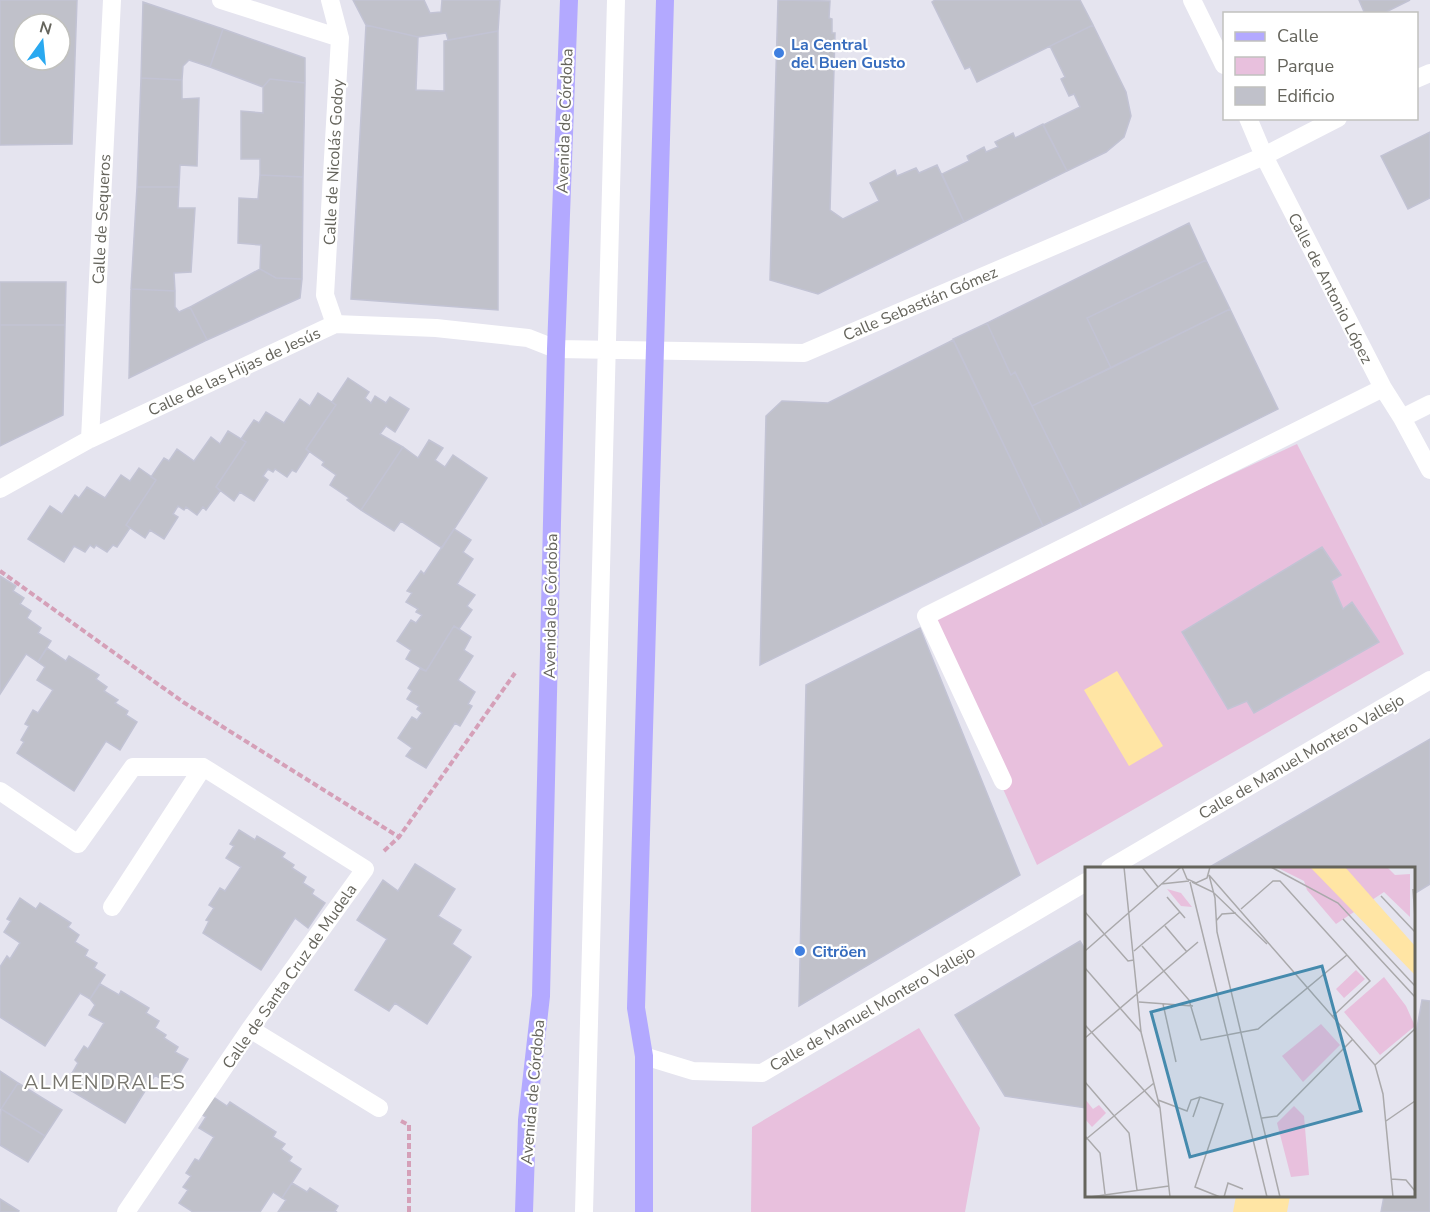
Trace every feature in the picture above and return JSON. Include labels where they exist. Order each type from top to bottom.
[{"type":"main road","name":"Avenida de Córdoba","points":[[524,1212],[527,1120],[541,996],[556,349],[569,0]]},
{"type":"main road","points":[[644,1212],[644,1056],[636,1008],[653,351],[665,0]]},
{"type":"street","name":"Calle de Sequeros","points":[[90,439],[112,0]]},
{"type":"street","points":[[221,0],[340,38]]},
{"type":"street","name":"Calle de Nicolás Godoy","points":[[330,0],[340,38],[325,295],[335,324]]},
{"type":"street","points":[[584,1212],[616,0]]},
{"type":"street","points":[[1192,0],[1223,63]]},
{"type":"street","name":"Calle de Antonio López","points":[[1249,120],[1264,156],[1383,388],[1430,470]]},
{"type":"street","points":[[1264,156],[1334,120]]},
{"type":"street","name":"Calle Sebastián Gómez","points":[[556,349],[804,353],[1264,156]]},
{"type":"street","name":"Calle de las Hijas de Jesús","points":[[0,489],[90,439],[335,324],[436,328],[528,338],[556,349]]},
{"type":"street","points":[[1003,781],[927,616],[1383,388]]},
{"type":"street","points":[[1402,418],[1430,404]]},
{"type":"street","name":"Calle de Manuel Montero Vallejo","points":[[1112,867],[1430,680]]},
{"type":"street","points":[[0,791],[78,844],[133,767],[203,767]]},
{"type":"street","points":[[112,907],[203,767]]},
{"type":"street","name":"Calle de Santa Cruz de Mudela","points":[[126,1212],[250,1029],[365,869],[203,767]]},
{"type":"street","name":"Calle de Manuel Montero Vallejo","points":[[644,1056],[693,1071],[762,1073],[1085,883]]},
{"type":"street","points":[[250,1029],[379,1108]]},
{"type":"path","points":[[0,571],[183,702],[399,837],[515,673]]},
{"type":"path","points":[[379,1108],[409,1125],[409,1212]]},
{"type":"green space","points":[[1297,444],[1404,654],[1037,865],[926,616]]},
{"type":"green space","points":[[919,1028],[980,1128],[965,1212],[751,1212],[752,1127]]},
{"type":"shaded area","points":[[1117,671],[1163,746],[1129,766],[1084,690]]},
{"type":"shaded area","points":[[1236,1197],[1290,1197],[1287,1212],[1233,1212]]},
{"type":"building","points":[[0,0],[77,0],[72,144],[0,145]]},
{"type":"building","points":[[353,0],[424,0],[430,13],[441,12],[442,0],[500,0],[498,31],[448,40],[446,33],[418,37],[366,25]]},
{"type":"building","points":[[778,0],[830,1],[829,18],[832,19],[832,33],[835,33],[830,210],[843,219],[879,201],[870,183],[895,170],[897,176],[916,168],[919,173],[937,165],[964,222],[818,294],[770,280]]},
{"type":"building","points":[[935,0],[1080,0],[1093,25],[977,82],[970,67],[965,69],[932,2]]},
{"type":"building","points":[[1359,0],[1410,0],[1386,12],[1364,12]]},
{"type":"building","points":[[143,2],[223,29],[210,67],[189,60],[183,66],[182,80],[141,78]]},
{"type":"building","points":[[366,25],[418,37],[416,90],[444,91],[444,41],[498,31],[498,310],[351,299]]},
{"type":"building","points":[[1093,25],[1126,92],[1131,116],[1124,137],[1106,152],[1067,171],[1043,125],[1080,107],[1074,94],[1069,96],[1061,79],[1065,77],[1050,46]]},
{"type":"building","points":[[223,29],[305,58],[305,83],[270,79],[263,87],[210,67]]},
{"type":"building","points":[[141,78],[182,80],[182,99],[199,98],[197,166],[180,165],[179,187],[137,187]]},
{"type":"building","points":[[270,79],[305,83],[303,177],[260,175],[260,159],[241,159],[241,111],[263,113],[263,87]]},
{"type":"building","points":[[1043,124],[1067,171],[964,222],[942,174],[969,161],[967,156],[984,147],[986,152],[998,147],[995,142],[1013,133],[1015,138]]},
{"type":"building","points":[[1430,132],[1430,198],[1408,209],[1381,156]]},
{"type":"building","points":[[260,175],[303,177],[302,279],[276,278],[260,269],[261,245],[238,243],[239,198],[258,199]]},
{"type":"building","points":[[137,187],[179,187],[178,208],[195,208],[191,272],[174,273],[175,291],[131,289]]},
{"type":"building","points":[[1189,223],[1206,260],[1087,318],[1111,368],[1032,406],[1015,372],[1011,375],[987,323]]},
{"type":"building","points":[[1206,260],[1230,309],[1111,368],[1087,318]]},
{"type":"building","points":[[260,269],[276,278],[302,279],[300,298],[207,340],[190,307]]},
{"type":"building","points":[[0,282],[66,282],[65,325],[0,325]]},
{"type":"building","points":[[131,289],[175,291],[175,307],[179,312],[190,307],[207,340],[129,378]]},
{"type":"building","points":[[1230,309],[1278,409],[1082,507],[1032,406]]},
{"type":"building","points":[[987,323],[1011,375],[1015,372],[1082,507],[1043,526],[953,339]]},
{"type":"building","points":[[0,325],[65,325],[63,415],[0,446]]},
{"type":"building","points":[[953,340],[1043,526],[760,665],[766,416],[782,401],[828,403]]},
{"type":"building","points":[[348,378],[369,392],[365,398],[371,403],[375,396],[386,403],[390,397],[409,409],[395,432],[386,426],[380,434],[403,447],[361,510],[347,500],[349,498],[330,485],[336,475],[322,465],[324,462],[306,449],[336,405],[332,402]]},
{"type":"building","points":[[318,393],[336,405],[306,449],[309,452],[296,472],[292,470],[287,477],[275,469],[273,472],[268,469],[263,476],[268,480],[254,501],[240,492],[234,501],[216,487],[246,442],[241,439],[254,420],[259,423],[266,412],[284,423],[300,399],[310,406]]},
{"type":"building","points":[[228,431],[246,442],[216,487],[220,491],[206,510],[203,507],[197,515],[186,507],[184,510],[178,506],[173,514],[178,517],[164,539],[150,530],[145,538],[126,525],[156,480],[151,477],[164,458],[169,461],[177,449],[194,461],[211,437],[220,444]]},
{"type":"building","points":[[429,440],[443,448],[435,460],[445,467],[453,455],[487,478],[442,548],[401,521],[394,531],[361,510],[403,447],[418,458]]},
{"type":"building","points":[[139,468],[156,480],[126,525],[130,528],[117,547],[113,545],[107,552],[96,545],[94,548],[90,545],[85,552],[74,546],[64,562],[28,539],[50,506],[62,514],[75,495],[79,498],[87,487],[105,498],[121,475],[130,481]]},
{"type":"building","points":[[454,529],[471,540],[463,552],[473,559],[457,584],[475,595],[467,606],[472,610],[459,629],[454,626],[426,671],[406,659],[411,650],[397,641],[411,620],[416,623],[422,615],[416,612],[418,609],[406,602],[412,593],[407,591],[421,571],[424,574]]},
{"type":"building","points":[[1322,547],[1341,575],[1331,581],[1343,609],[1352,602],[1379,642],[1254,713],[1247,701],[1228,709],[1182,632]]},
{"type":"building","points":[[0,576],[16,586],[13,591],[24,598],[20,604],[31,611],[27,618],[41,628],[38,633],[51,641],[38,662],[26,654],[0,694]]},
{"type":"building","points":[[454,626],[471,637],[464,650],[473,656],[458,680],[475,692],[468,704],[472,706],[460,726],[455,723],[426,768],[406,756],[412,748],[398,738],[412,717],[417,720],[422,713],[417,709],[419,706],[407,699],[412,691],[408,688],[420,669],[426,671]]},
{"type":"building","points":[[920,628],[1020,875],[799,1006],[806,685]]},
{"type":"building","points":[[47,648],[66,661],[69,656],[99,675],[96,679],[107,687],[104,691],[118,700],[115,703],[128,711],[126,715],[137,722],[120,750],[106,741],[74,791],[17,753],[24,742],[21,740],[29,726],[25,724],[33,710],[38,713],[53,690],[37,680],[45,667],[38,662]]},
{"type":"building","points":[[1430,739],[1430,884],[1415,893],[1415,867],[1210,867]]},
{"type":"building","points":[[239,830],[255,840],[257,836],[285,853],[282,857],[294,865],[292,868],[306,877],[303,883],[314,890],[312,894],[325,903],[308,928],[295,918],[261,970],[203,933],[209,921],[206,920],[214,908],[209,905],[220,888],[225,891],[241,867],[226,858],[234,846],[230,844]]},
{"type":"building","points":[[415,864],[455,889],[438,916],[461,930],[452,944],[471,957],[427,1024],[395,1003],[389,1011],[355,990],[387,939],[357,920],[383,880],[398,891]]},
{"type":"building","points":[[20,898],[36,909],[40,903],[71,923],[68,927],[79,935],[75,942],[88,950],[85,956],[97,963],[94,968],[105,975],[90,999],[80,993],[45,1046],[0,1017],[0,967],[7,956],[10,959],[20,943],[4,932],[11,921],[7,919]]},
{"type":"building","points":[[1080,941],[1085,949],[1085,1108],[1005,1096],[955,1015]]},
{"type":"building","points":[[100,984],[119,995],[121,991],[149,1008],[146,1013],[159,1021],[155,1028],[166,1035],[164,1038],[178,1047],[175,1052],[188,1059],[172,1086],[155,1075],[125,1123],[70,1090],[77,1078],[71,1075],[78,1063],[75,1060],[84,1046],[88,1049],[104,1023],[89,1015],[95,1005],[90,999]]},
{"type":"building","points":[[1422,1000],[1430,1001],[1430,1212],[1381,1212],[1384,1197],[1415,1197],[1415,1038]]},
{"type":"building","points":[[0,1071],[18,1083],[1,1109],[0,1108]]},
{"type":"building","points":[[18,1083],[62,1110],[45,1136],[1,1109]]},
{"type":"building","points":[[212,1096],[227,1106],[230,1102],[276,1132],[273,1137],[285,1144],[281,1149],[292,1157],[289,1161],[301,1169],[282,1198],[273,1192],[260,1212],[193,1212],[179,1203],[188,1190],[183,1187],[191,1176],[186,1173],[195,1159],[199,1161],[214,1137],[199,1128],[206,1117],[201,1114]]},
{"type":"building","points":[[1,1109],[45,1136],[28,1162],[0,1145]]},
{"type":"building","points":[[292,1183],[307,1192],[310,1188],[338,1206],[335,1211],[337,1212],[278,1212],[286,1200],[282,1198]]},
{"type":"building","points":[[0,1199],[19,1211],[0,1212]]},
{"type":"place","name":"La Central del Buen Gusto","points":[[779,53]]},
{"type":"place","name":"Citröen","points":[[800,951]]},
{"type":"district","name":"ALMENDRALES","points":[[105,1082]]}]
